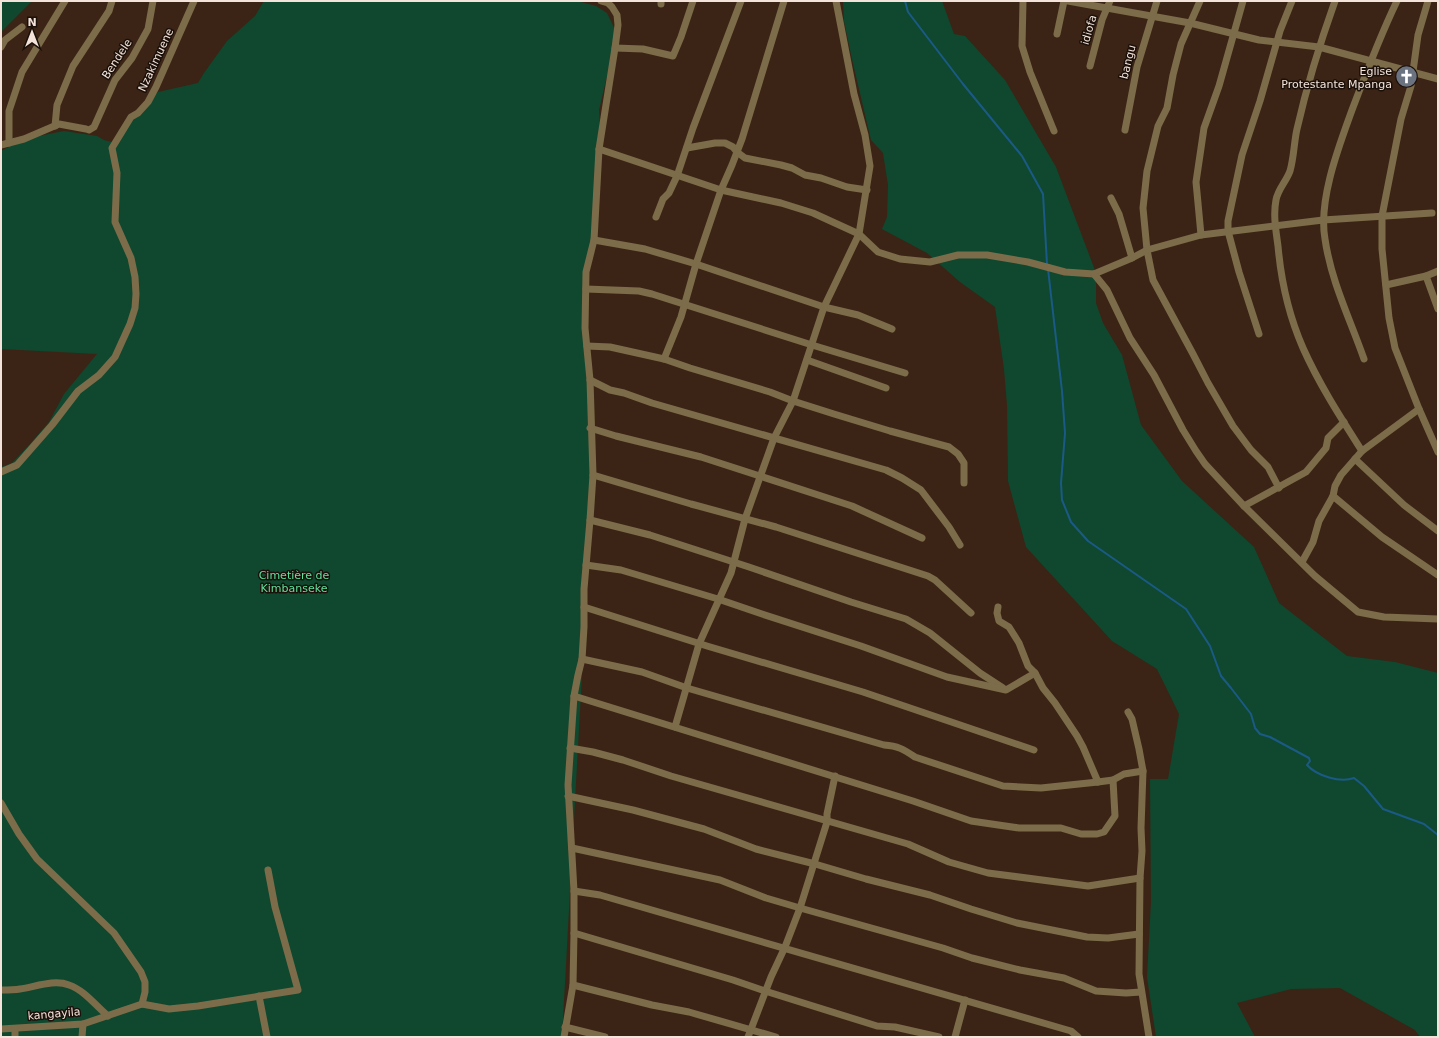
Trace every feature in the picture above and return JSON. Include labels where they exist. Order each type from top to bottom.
[{"type":"street","points":[[65,1],[22,72],[9,111],[5,144],[24,139],[55,126],[57,105],[73,66],[109,11],[112,1]]},
{"type":"street","name":"Bendele","points":[[55,126],[63,124],[86,129],[94,127],[115,80],[132,58],[148,29],[153,1]]},
{"type":"street","name":"Nzakimuene","points":[[1,472],[17,465],[52,425],[78,391],[99,375],[115,357],[130,324],[135,308],[136,294],[131,258],[115,222],[117,173],[112,148],[131,117],[138,113],[151,97],[194,1]]},
{"type":"street","points":[[616,48],[643,49],[673,56],[693,1]]},
{"type":"street","points":[[656,217],[663,199],[669,193],[677,176],[742,1]]},
{"type":"street","points":[[664,359],[685,303],[696,264],[721,190],[737,152],[784,1]]},
{"type":"street","points":[[675,727],[699,644],[734,562],[745,519],[774,438],[793,401],[824,307],[859,234],[870,166],[865,135],[854,94],[836,1]]},
{"type":"street","points":[[1023,1],[1022,46],[1030,72],[1054,131]]},
{"type":"street","points":[[1057,34],[1064,1]]},
{"type":"street","points":[[1068,1],[1152,16],[1259,40],[1319,47],[1438,79]]},
{"type":"street","name":"idiofa","points":[[1090,66],[1102,20],[1110,1]]},
{"type":"street","name":"bangu","points":[[1125,130],[1137,67],[1156,1]]},
{"type":"street","points":[[1200,1],[1181,44],[1166,108],[1158,126],[1147,171],[1143,208],[1147,250],[1153,280],[1208,383],[1233,426],[1251,450],[1268,467],[1279,488]]},
{"type":"street","points":[[1201,235],[1196,182],[1204,128],[1219,86],[1243,1]]},
{"type":"street","points":[[1259,334],[1228,231],[1228,221],[1242,155],[1260,101],[1280,31],[1292,1]]},
{"type":"street","points":[[1335,1],[1319,47],[1297,130],[1290,169],[1285,183],[1279,190],[1276,201],[1276,226],[1280,262],[1290,314],[1303,348],[1344,422],[1362,451]]},
{"type":"street","points":[[1364,359],[1330,266],[1324,237],[1323,220],[1331,172],[1345,130],[1370,61],[1397,1]]},
{"type":"street","points":[[1428,1],[1418,35],[1411,86],[1401,119],[1382,216],[1382,249],[1389,318],[1395,348],[1438,452]]},
{"type":"street","points":[[564,1037],[573,985],[574,891],[568,796],[570,748],[574,696],[582,659],[584,589],[592,475],[590,380],[585,328],[586,272],[594,240],[599,149],[616,48],[618,25],[617,15],[612,6],[606,2]]},
{"type":"street","points":[[1,47],[5,40],[22,27]]},
{"type":"street","points":[[687,148],[715,143],[725,143],[733,147],[745,158],[781,165],[792,168],[805,175],[821,178],[847,187],[867,190]]},
{"type":"street","points":[[599,149],[721,190],[781,204],[813,214],[859,234],[878,252],[900,259],[930,262],[958,256],[987,256],[1028,262],[1064,272],[1094,274],[1147,250],[1201,235],[1323,220],[1432,213]]},
{"type":"street","points":[[1111,198],[1119,214],[1132,258]]},
{"type":"street","points":[[594,240],[645,249],[696,264],[824,307],[858,315],[892,329]]},
{"type":"street","points":[[1386,285],[1426,276],[1438,271]]},
{"type":"street","points":[[1094,274],[1107,290],[1130,338],[1154,375],[1173,413],[1190,441],[1205,464],[1244,506],[1334,593],[1358,612],[1384,617],[1438,619]]},
{"type":"street","points":[[1426,276],[1438,309]]},
{"type":"street","points":[[586,289],[652,294],[685,303],[812,346],[905,373]]},
{"type":"street","points":[[587,346],[610,347],[664,359],[890,431],[949,447],[958,454],[964,463],[964,483]]},
{"type":"street","points":[[807,360],[886,388]]},
{"type":"street","points":[[590,380],[610,390],[624,393],[652,404],[886,470],[921,490],[949,527],[960,545]]},
{"type":"street","points":[[1302,562],[1313,542],[1318,522],[1334,496],[1335,486],[1341,476],[1362,451],[1419,409]]},
{"type":"street","points":[[1244,506],[1306,472],[1326,448],[1328,438],[1344,422]]},
{"type":"street","points":[[590,428],[700,457],[858,508],[922,538]]},
{"type":"street","points":[[1355,459],[1404,505],[1438,531]]},
{"type":"street","points":[[592,475],[776,527],[928,576],[935,580],[971,614]]},
{"type":"street","points":[[1334,496],[1382,537],[1438,575]]},
{"type":"street","points":[[590,520],[650,535],[906,619],[930,633],[980,674],[1006,690]]},
{"type":"street","points":[[586,566],[621,570],[718,599],[860,646],[947,677],[1006,690],[1035,673]]},
{"type":"street","points":[[998,607],[997,613],[999,621],[1009,627],[1019,643],[1028,666],[1035,673],[1038,681],[1083,747],[1098,782]]},
{"type":"street","points":[[584,608],[699,644],[863,692],[1034,750]]},
{"type":"street","points":[[582,659],[642,672],[687,688],[884,745],[896,746],[904,749],[915,757],[1002,786],[1041,788],[1098,782],[1113,780],[1124,774],[1142,771]]},
{"type":"street","points":[[574,696],[835,776],[971,821],[1019,828],[1061,828],[1080,834],[1097,834],[1104,832],[1115,816],[1113,780]]},
{"type":"street","points":[[1128,712],[1132,719],[1139,749],[1142,771],[1139,974],[1149,1037]]},
{"type":"street","points":[[570,748],[623,760],[671,776],[827,822],[908,844],[949,862],[988,873],[1088,886],[1140,878]]},
{"type":"street","points":[[748,1037],[765,991],[785,947],[815,864],[827,822],[827,814],[835,776]]},
{"type":"street","points":[[568,796],[633,810],[704,829],[756,849],[930,895],[971,910],[1017,923],[1087,937],[1108,938],[1139,934]]},
{"type":"street","points":[[1,803],[19,834],[37,859],[114,933],[141,972],[145,982],[145,992],[142,1004],[169,1008],[229,1002],[298,990],[275,907],[268,870]]},
{"type":"street","points":[[572,848],[720,880],[766,898],[943,948],[972,958],[1020,970],[1064,978],[1096,991],[1126,993],[1141,992]]},
{"type":"street","points":[[574,891],[608,897],[785,947],[1071,1031],[1078,1037]]},
{"type":"street","points":[[574,933],[734,980],[877,1026],[895,1027],[939,1037]]},
{"type":"street","points":[[1,990],[19,989],[47,984],[69,984],[108,1016]]},
{"type":"street","points":[[573,985],[652,1005],[689,1012],[776,1037]]},
{"type":"street","points":[[259,996],[268,1037]]},
{"type":"street","points":[[955,1037],[966,1000]]},
{"type":"street","name":"kangayila","points":[[1,1029],[83,1024],[135,1005],[142,1004]]},
{"type":"street","points":[[82,1037],[83,1024]]},
{"type":"street","points":[[565,1027],[605,1037]]},
{"type":"street","points":[[15,1029],[15,1037]]},
{"type":"green space","points":[[1,1],[32,1],[1,32]]},
{"type":"green space","name":"Cimetière de Kimbanseke","points":[[264,1],[577,1],[596,6],[607,13],[617,34],[599,110],[601,141],[594,240],[586,272],[593,475],[562,1037],[1,1037],[1,467],[12,463],[49,422],[64,394],[97,354],[1,349],[1,151],[24,139],[64,131],[97,136],[115,143],[124,126],[145,107],[158,92],[198,83],[227,41],[255,16]]},
{"type":"green space","points":[[843,1],[942,1],[954,34],[965,36],[1005,80],[1056,167],[1096,273],[1096,303],[1103,323],[1122,355],[1141,425],[1182,481],[1254,547],[1279,603],[1347,656],[1395,662],[1438,673],[1438,1037],[1420,1037],[1415,1030],[1340,988],[1291,989],[1237,1003],[1255,1037],[1156,1037],[1147,977],[1151,902],[1150,779],[1168,779],[1179,714],[1157,669],[1112,641],[1026,547],[1008,481],[1007,405],[1004,369],[995,307],[960,282],[927,253],[882,229],[887,217],[888,185],[883,153],[871,140],[844,21]]},
{"type":"waterway","points":[[905,1],[908,12],[963,84],[1022,156],[1043,194],[1047,264]]},
{"type":"waterway","points":[[1048,269],[1062,391],[1065,433],[1061,483],[1062,500],[1071,522],[1088,541],[1186,609],[1210,646],[1221,676],[1251,714],[1255,728],[1260,734],[1270,737],[1309,758],[1310,761],[1307,765],[1311,769],[1329,778],[1342,780],[1354,778],[1364,786],[1383,809],[1424,824],[1438,835]]},
{"type":"place","name":"Eglise Protestante Mpanga","points":[[1407,77]]}]
